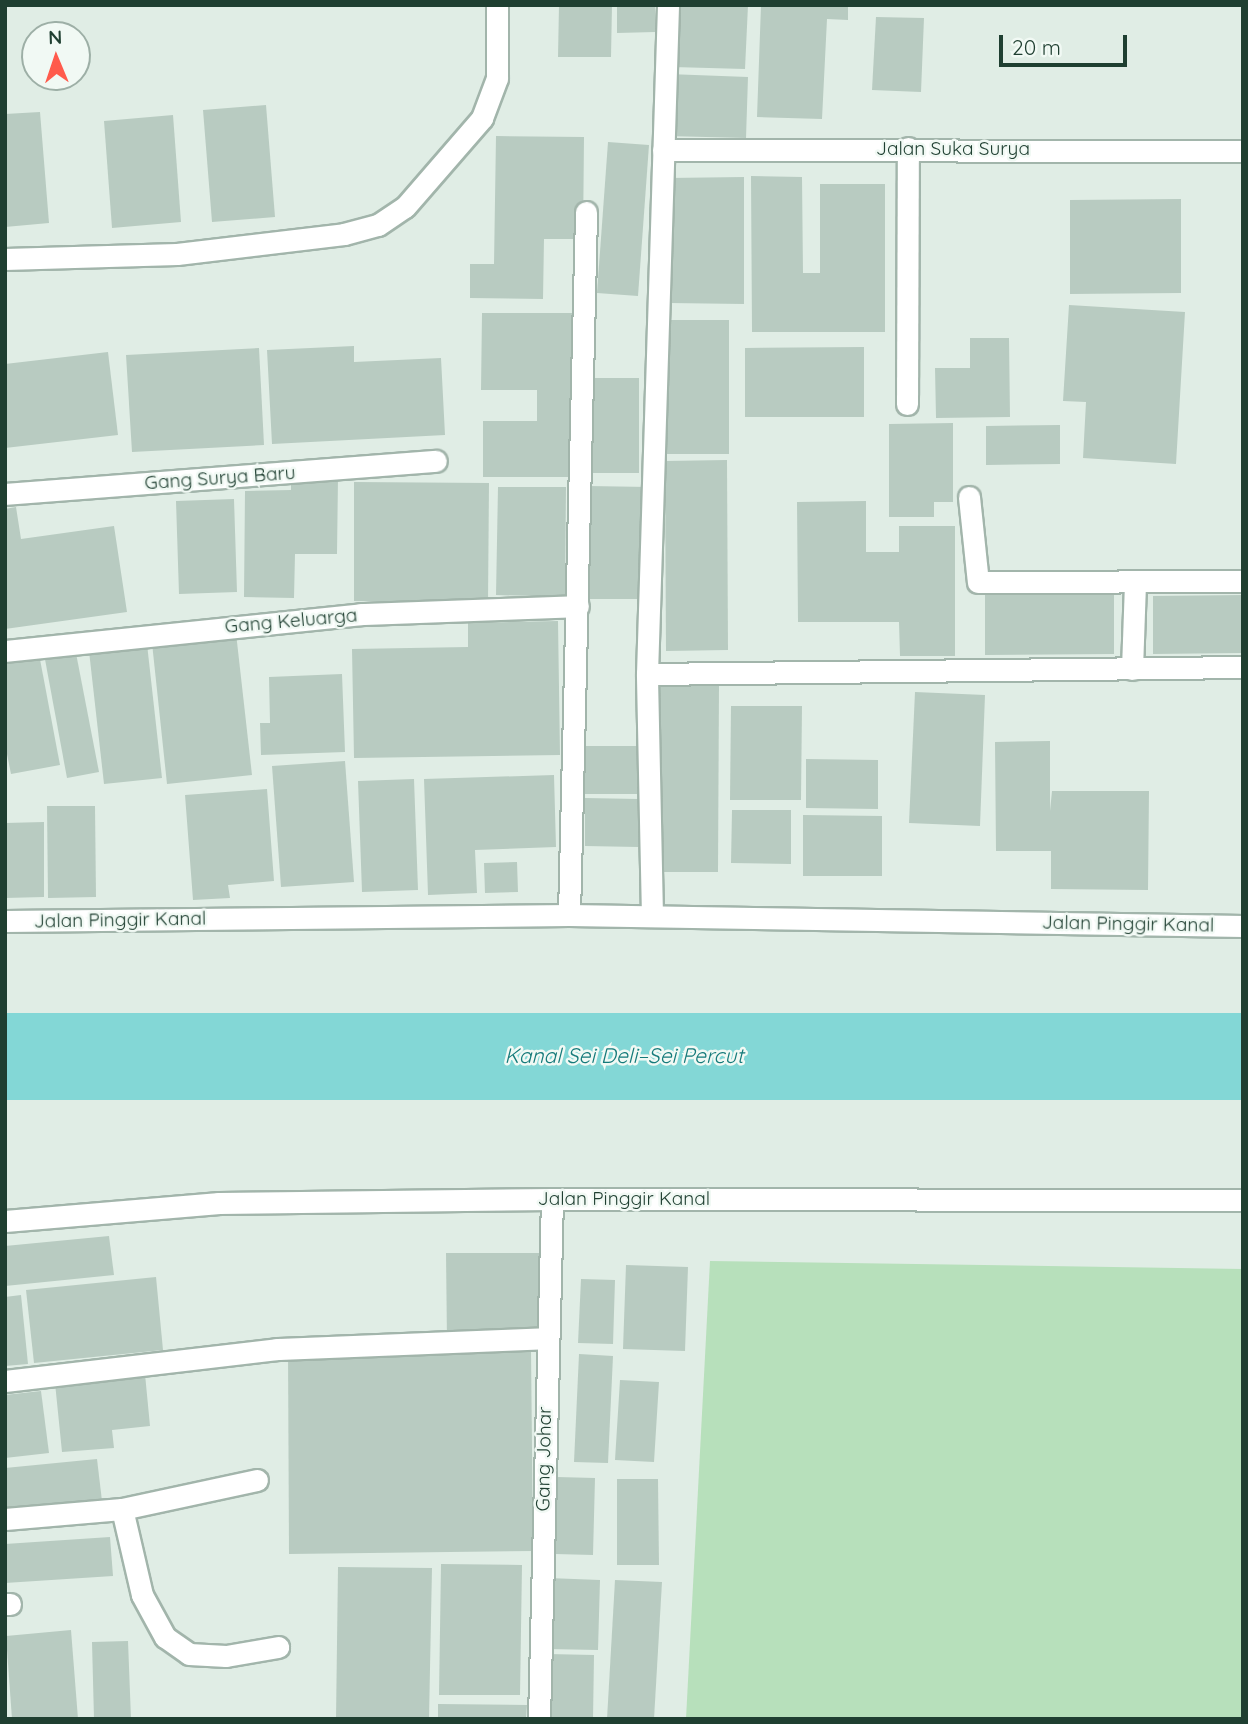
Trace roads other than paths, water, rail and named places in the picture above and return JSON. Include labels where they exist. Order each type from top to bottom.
[{"type":"street","points":[[5,259],[177,254],[344,234],[378,225],[405,207],[482,118],[497,78],[497,5]]},
{"type":"street","points":[[652,916],[647,674],[667,5]]},
{"type":"street","points":[[907,404],[908,148]]},
{"type":"street","name":"Jalan Suka Surya","points":[[663,150],[908,148],[1243,151]]},
{"type":"street","points":[[569,915],[586,212]]},
{"type":"street","name":"Gang Surya Baru","points":[[5,494],[436,461]]},
{"type":"street","points":[[969,497],[978,582],[1243,581]]},
{"type":"street","points":[[1132,668],[1135,582]]},
{"type":"street","name":"Gang Keluarga","points":[[5,651],[361,614],[578,606]]},
{"type":"street","points":[[647,674],[1243,667]]},
{"type":"street","name":"Jalan Pinggir Kanal","points":[[5,921],[569,915],[1243,926]]},
{"type":"street","name":"Jalan Pinggir Kanal","points":[[5,1222],[219,1203],[552,1199],[1243,1200]]},
{"type":"street","name":"Gang Johar","points":[[539,1719],[552,1199]]},
{"type":"street","points":[[5,1381],[276,1349],[547,1338]]},
{"type":"street","points":[[5,1519],[122,1509],[257,1480]]},
{"type":"street","points":[[122,1509],[142,1595],[165,1637],[189,1654],[226,1656],[278,1647]]},
{"type":"water","name":"Kanal Sei Deli–Sei Percut","points":[[5,1013],[1243,1013],[1243,1100],[5,1100]]}]
